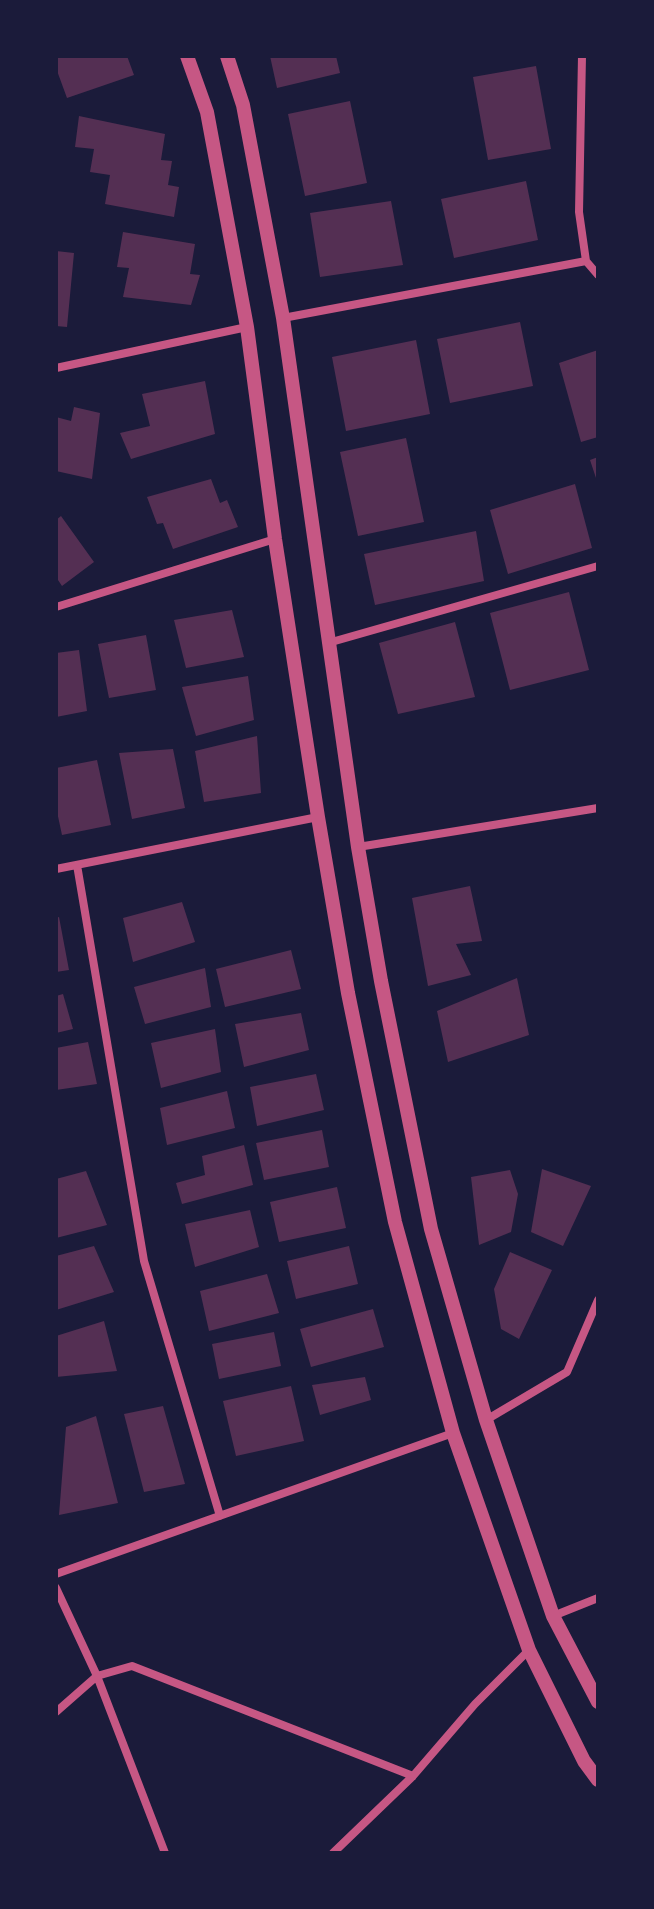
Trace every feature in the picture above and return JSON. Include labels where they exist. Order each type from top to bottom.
[{"type":"street","points":[[187,56],[207,112],[247,327],[275,539],[318,817],[348,993],[395,1222],[453,1433],[529,1650],[584,1761],[598,1780]]},
{"type":"street","points":[[227,56],[243,105],[283,318],[358,847],[381,981],[431,1229],[486,1420],[553,1616],[598,1702]]},
{"type":"street","points":[[582,56],[579,212],[586,261],[598,275]]},
{"type":"street","points":[[283,318],[586,261]]},
{"type":"street","points":[[56,368],[247,327]]},
{"type":"street","points":[[56,607],[275,539]]},
{"type":"street","points":[[327,643],[598,566]]},
{"type":"street","points":[[358,847],[598,808]]},
{"type":"street","points":[[56,869],[318,817]]},
{"type":"street","points":[[77,865],[144,1261],[220,1516]]},
{"type":"street","points":[[486,1420],[567,1372],[598,1300]]},
{"type":"street","points":[[56,1574],[453,1433]]},
{"type":"street","points":[[56,1588],[97,1676],[165,1853]]},
{"type":"street","points":[[553,1616],[598,1598]]},
{"type":"street","points":[[333,1853],[413,1776],[475,1704],[529,1650]]},
{"type":"street","points":[[56,1712],[97,1676],[132,1666],[413,1776]]},
{"type":"building","points":[[56,56],[127,56],[134,75],[67,98],[56,68]]},
{"type":"building","points":[[270,56],[336,56],[340,73],[277,88]]},
{"type":"building","points":[[536,66],[551,149],[488,160],[473,77]]},
{"type":"building","points":[[350,101],[367,183],[305,196],[288,114]]},
{"type":"building","points":[[79,116],[165,134],[161,160],[172,161],[168,185],[179,187],[174,217],[105,204],[110,175],[90,172],[94,149],[75,147]]},
{"type":"building","points":[[526,181],[538,240],[454,258],[441,199]]},
{"type":"building","points":[[391,201],[403,265],[320,277],[310,213]]},
{"type":"building","points":[[123,232],[195,244],[190,274],[200,275],[191,305],[123,297],[129,268],[117,267]]},
{"type":"building","points":[[56,251],[74,253],[67,327],[56,326]]},
{"type":"building","points":[[520,322],[533,386],[450,403],[437,339]]},
{"type":"building","points":[[416,340],[430,414],[346,431],[332,357]]},
{"type":"building","points":[[598,350],[598,437],[581,442],[559,363]]},
{"type":"building","points":[[205,381],[215,434],[131,459],[120,433],[150,426],[142,394]]},
{"type":"building","points":[[74,407],[100,413],[92,479],[56,471],[56,417],[71,421]]},
{"type":"building","points":[[406,438],[424,522],[358,536],[340,452]]},
{"type":"building","points":[[598,457],[598,481],[597,481],[590,460]]},
{"type":"building","points":[[211,479],[220,503],[227,500],[238,527],[173,549],[163,523],[157,524],[147,497]]},
{"type":"building","points":[[575,484],[592,548],[508,574],[490,510]]},
{"type":"building","points":[[61,516],[94,562],[62,586],[56,577],[56,520]]},
{"type":"building","points":[[476,531],[484,581],[375,605],[364,554]]},
{"type":"building","points":[[569,592],[589,670],[510,690],[490,613]]},
{"type":"building","points":[[232,610],[244,657],[186,668],[174,620]]},
{"type":"building","points":[[455,622],[475,697],[398,714],[379,643]]},
{"type":"building","points":[[146,635],[156,690],[109,698],[98,644]]},
{"type":"building","points":[[79,650],[87,711],[56,717],[56,653]]},
{"type":"building","points":[[248,676],[254,720],[196,736],[182,687]]},
{"type":"building","points":[[257,736],[261,793],[204,802],[195,751]]},
{"type":"building","points":[[173,749],[185,808],[132,819],[119,753]]},
{"type":"building","points":[[97,760],[111,825],[62,835],[56,807],[56,768]]},
{"type":"building","points":[[470,886],[482,941],[456,944],[471,975],[428,986],[412,898]]},
{"type":"building","points":[[182,902],[195,942],[133,962],[123,918]]},
{"type":"building","points":[[59,917],[69,970],[56,972],[56,918]]},
{"type":"building","points":[[291,950],[301,989],[225,1007],[216,969]]},
{"type":"building","points":[[205,968],[211,1007],[145,1024],[134,987]]},
{"type":"building","points":[[517,978],[529,1035],[448,1062],[437,1011]]},
{"type":"building","points":[[63,994],[73,1029],[56,1033],[56,996]]},
{"type":"building","points":[[301,1013],[309,1050],[244,1067],[235,1024]]},
{"type":"building","points":[[215,1029],[221,1072],[161,1088],[151,1043]]},
{"type":"building","points":[[88,1042],[97,1084],[56,1090],[56,1048]]},
{"type":"building","points":[[316,1074],[324,1110],[257,1126],[250,1087]]},
{"type":"building","points":[[227,1091],[235,1128],[167,1145],[160,1108]]},
{"type":"building","points":[[322,1130],[329,1167],[264,1180],[256,1143]]},
{"type":"building","points":[[244,1145],[253,1185],[182,1204],[176,1183],[205,1175],[202,1156]]},
{"type":"building","points":[[542,1169],[591,1186],[563,1246],[531,1232]]},
{"type":"building","points":[[510,1170],[518,1194],[511,1232],[479,1245],[471,1177]]},
{"type":"building","points":[[86,1171],[107,1225],[56,1238],[56,1179]]},
{"type":"building","points":[[337,1187],[346,1228],[279,1242],[270,1202]]},
{"type":"building","points":[[250,1210],[259,1247],[195,1267],[185,1224]]},
{"type":"building","points":[[94,1246],[114,1292],[56,1310],[56,1256]]},
{"type":"building","points":[[349,1246],[358,1284],[296,1299],[287,1261]]},
{"type":"building","points":[[510,1252],[552,1270],[519,1339],[501,1329],[494,1289]]},
{"type":"building","points":[[267,1274],[279,1313],[209,1331],[200,1291]]},
{"type":"building","points":[[373,1309],[384,1347],[311,1367],[300,1329]]},
{"type":"building","points":[[104,1321],[117,1371],[56,1377],[56,1336]]},
{"type":"building","points":[[274,1332],[281,1366],[219,1379],[212,1344]]},
{"type":"building","points":[[365,1377],[371,1400],[320,1415],[312,1385]]},
{"type":"building","points":[[291,1386],[304,1441],[236,1456],[223,1401]]},
{"type":"building","points":[[163,1406],[185,1484],[144,1492],[124,1414]]},
{"type":"building","points":[[96,1416],[118,1503],[59,1515],[66,1427]]}]
